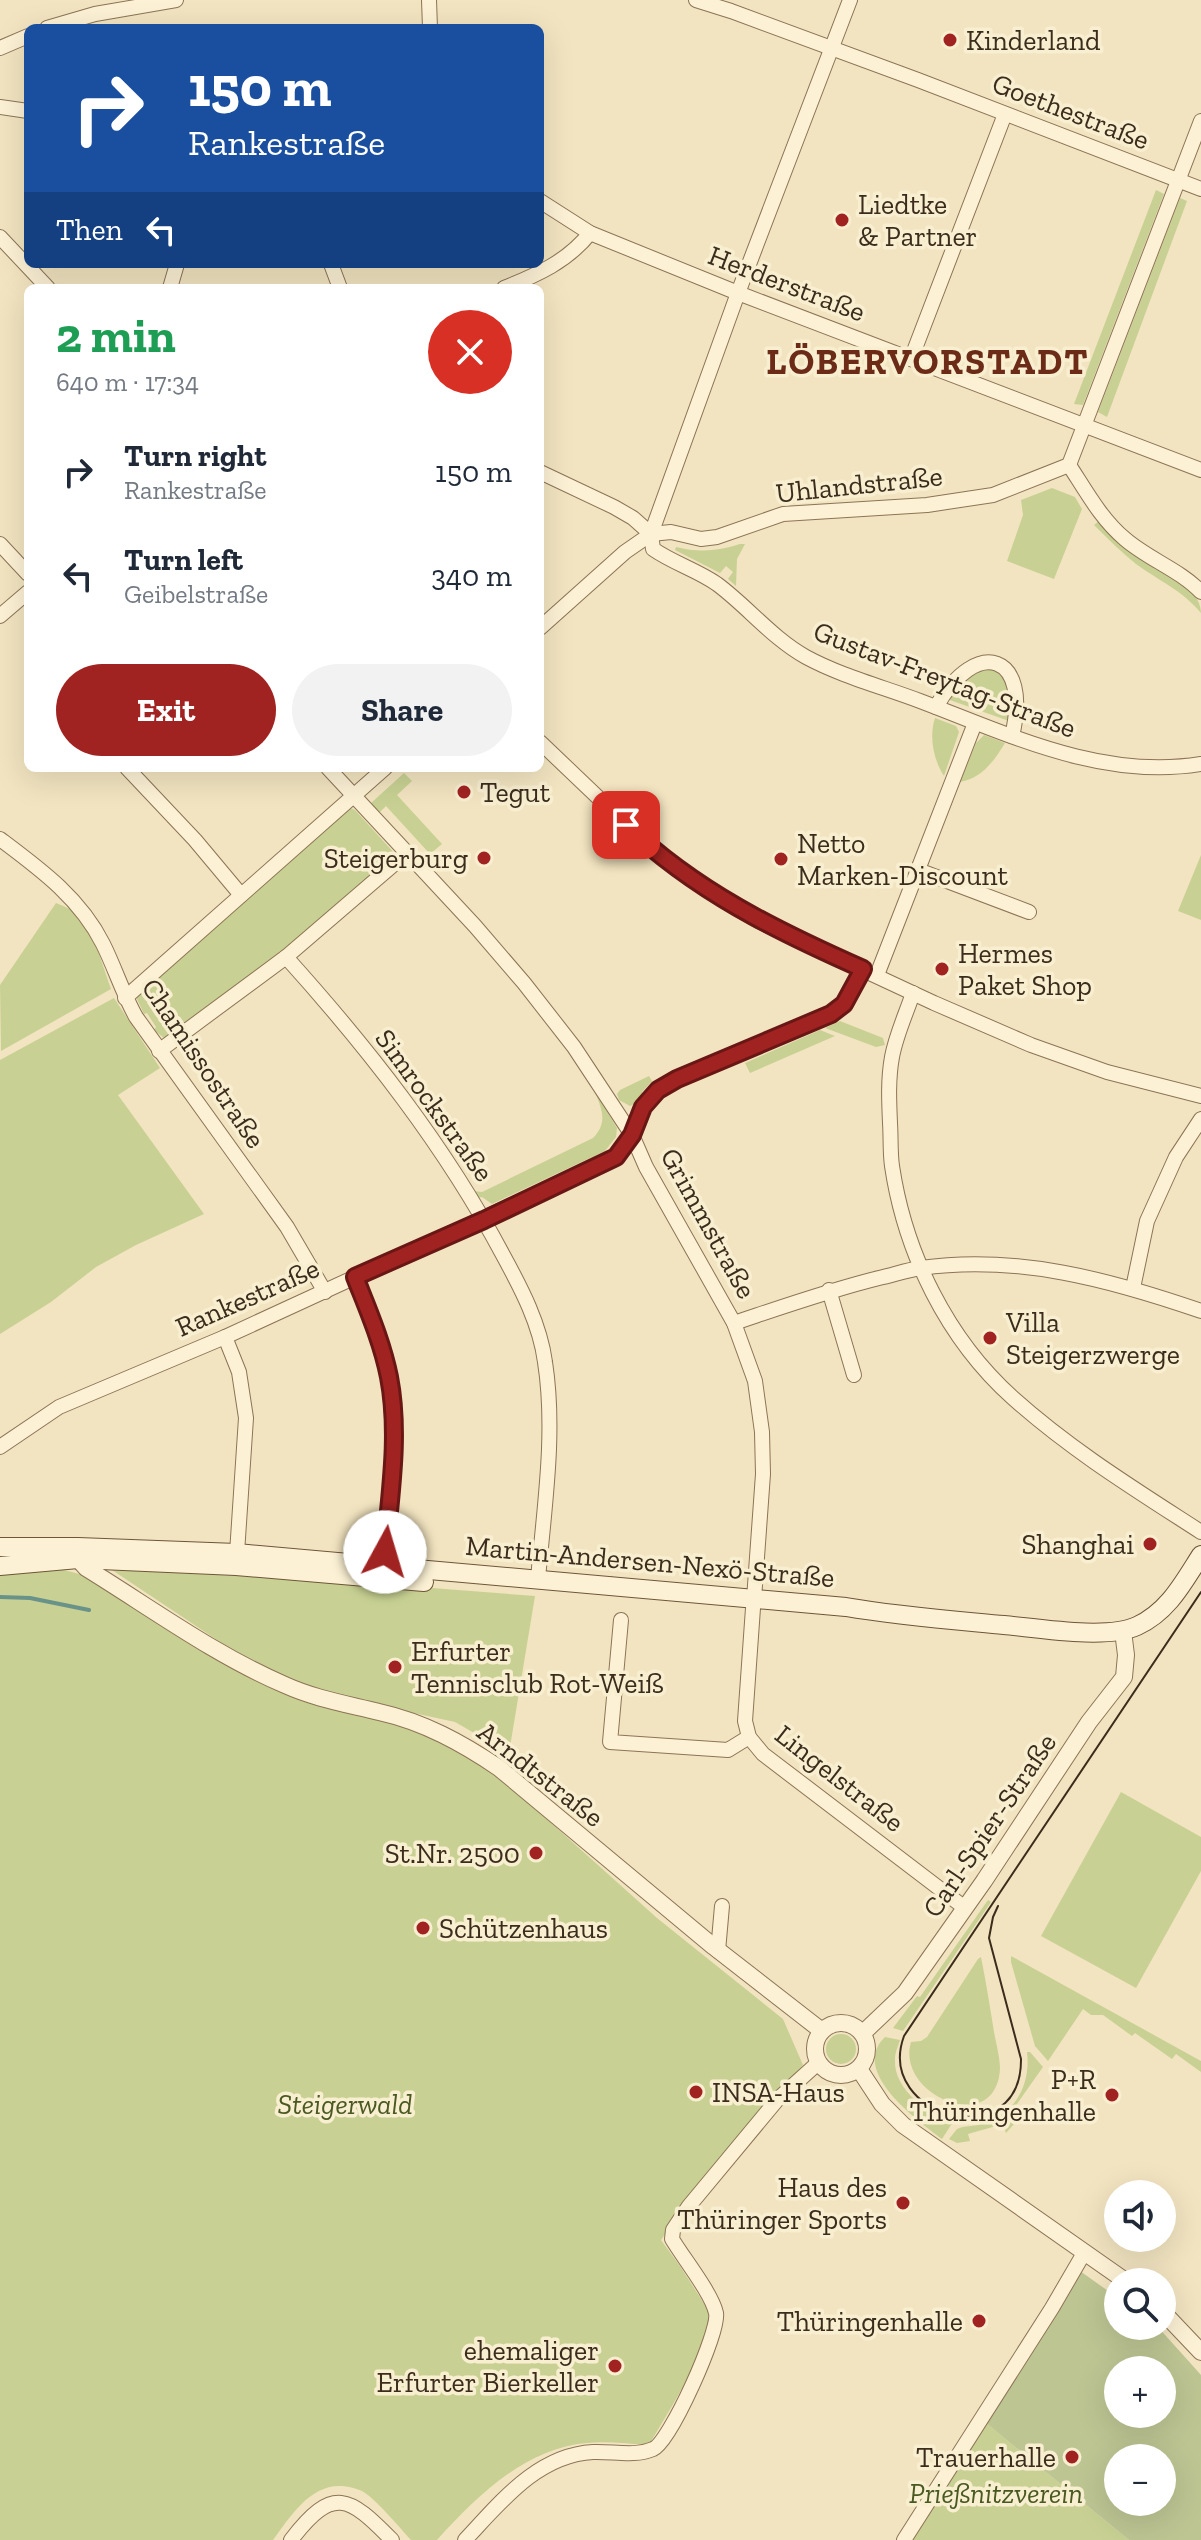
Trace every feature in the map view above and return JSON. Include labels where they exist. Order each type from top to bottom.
[{"type":"main road","points":[[0,1547],[78,1553]]},
{"type":"main road","name":"Martin-Andersen-Nexö-Straße","points":[[78,1553],[754,1604]]},
{"type":"main road","name":"Martin-Andersen-Nexö-Straße","points":[[78,1553],[237,1553],[538,1579],[843,1615],[881,1613],[1045,1629],[1123,1631]]},
{"type":"main road","points":[[0,1566],[78,1553]]},
{"type":"main road","points":[[1123,1631],[1158,1614],[1171,1601],[1201,1555]]},
{"type":"street","points":[[61,24],[95,14],[176,0]]},
{"type":"street","points":[[429,0],[430,24]]},
{"type":"street","name":"Goethestraße","points":[[696,0],[832,48],[1201,189]]},
{"type":"street","points":[[544,624],[625,552],[651,534],[738,293],[850,0]]},
{"type":"street","points":[[0,48],[24,38]]},
{"type":"street","points":[[0,107],[24,110]]},
{"type":"street","points":[[911,359],[1005,114]]},
{"type":"street","points":[[1201,121],[1069,465],[1106,521],[1150,558],[1192,583],[1201,592]]},
{"type":"street","name":"Herderstraße","points":[[544,204],[590,233],[738,293],[1201,470]]},
{"type":"street","points":[[514,284],[565,258],[590,233]]},
{"type":"street","points":[[0,237],[24,262]]},
{"type":"street","points":[[29,268],[44,284]]},
{"type":"street","name":"Uhlandstraße","points":[[651,534],[671,532],[701,539],[717,537],[783,514],[927,505],[967,499],[1002,492],[1069,465]]},
{"type":"street","name":"Gustav-Freytag-Straße","points":[[544,474],[633,518],[651,534],[653,549],[717,584],[799,653],[834,669],[1064,754],[1151,769],[1201,764]]},
{"type":"street","points":[[0,544],[24,570]]},
{"type":"street","points":[[0,616],[24,595]]},
{"type":"street","points":[[936,707],[945,692],[973,665],[988,662],[1002,667],[1014,680],[1017,691],[1012,736]]},
{"type":"street","name":"Rankestraße","points":[[0,1447],[59,1407],[225,1337],[616,1157],[632,1135],[643,1107],[668,1083],[831,1014],[844,1004],[870,972],[918,870],[975,723]]},
{"type":"street","points":[[544,746],[651,848],[699,885],[758,921],[969,1019],[1062,1057],[1201,1096]]},
{"type":"street","points":[[131,772],[195,840],[241,895]]},
{"type":"street","name":"Grimmstraße","points":[[332,772],[524,983],[574,1047],[632,1135],[646,1167],[734,1323],[755,1381],[762,1432],[763,1474],[754,1604]]},
{"type":"street","points":[[125,998],[380,772]]},
{"type":"street","name":"Chamissostraße","points":[[0,839],[44,872],[87,916],[104,945],[125,998],[159,1051],[287,1227],[325,1292]]},
{"type":"street","points":[[159,1051],[286,957],[407,853]]},
{"type":"street","points":[[918,870],[1029,912]]},
{"type":"street","name":"Simrockstraße","points":[[286,957],[378,1065],[444,1157],[484,1220],[533,1317],[545,1361],[550,1425],[538,1579]]},
{"type":"street","points":[[913,993],[894,1048],[889,1082],[892,1164],[920,1268],[957,1335],[1012,1397],[1088,1458],[1201,1532]]},
{"type":"street","points":[[1133,1288],[1151,1211],[1176,1157],[1201,1119]]},
{"type":"street","points":[[734,1323],[829,1290],[920,1268],[984,1264],[1075,1275],[1133,1288],[1201,1311]]},
{"type":"street","points":[[355,1277],[376,1330],[392,1404],[392,1484],[384,1566]]},
{"type":"street","points":[[829,1290],[854,1375]]},
{"type":"street","points":[[225,1337],[239,1372],[246,1418],[237,1553]]},
{"type":"street","name":"Arndtstraße","points":[[78,1553],[86,1568],[261,1674],[313,1696],[381,1712],[443,1733],[475,1752],[499,1768],[716,1949],[822,2031]]},
{"type":"street","name":"Lingelstraße","points":[[754,1604],[745,1721],[749,1737],[763,1754],[965,1908]]},
{"type":"street","points":[[621,1620],[610,1742],[728,1750],[749,1737]]},
{"type":"street","name":"Carl-Spier-Straße","points":[[863,2033],[905,1993],[1089,1722],[1124,1677],[1126,1655],[1123,1631]]},
{"type":"street","points":[[716,1949],[722,1906]]},
{"type":"street","points":[[848,2023],[863,2033],[868,2052],[859,2069],[848,2074],[833,2074],[819,2062],[815,2046],[822,2031],[830,2025],[848,2023]]},
{"type":"street","points":[[465,2540],[533,2473],[554,2461],[592,2452],[623,2454],[651,2450],[668,2435],[717,2323],[716,2309],[672,2239],[673,2230],[689,2206],[777,2100],[819,2062]]},
{"type":"street","points":[[859,2069],[882,2104],[903,2125],[1106,2268]]},
{"type":"street","points":[[904,2540],[1084,2253]]},
{"type":"street","points":[[1176,2326],[1201,2352]]},
{"type":"street","points":[[291,2540],[311,2516],[334,2503],[347,2503],[359,2508],[392,2540]]},
{"type":"green space","points":[[1156,190],[1164,194],[1083,405],[1074,404]]},
{"type":"green space","points":[[1180,198],[1187,201],[1107,417],[1098,412]]},
{"type":"green space","points":[[1052,488],[1075,497],[1082,509],[1054,579],[1007,561],[1023,515],[1021,500]]},
{"type":"green space","points":[[1099,521],[1136,556],[1187,588],[1194,595],[1201,613],[1178,592],[1120,550],[1094,525]]},
{"type":"green space","points":[[745,544],[737,559],[736,586],[728,579],[733,572],[726,566],[720,573],[675,550],[676,547],[709,550]]},
{"type":"green space","points":[[993,667],[1011,685],[1009,721],[947,699],[971,671]]},
{"type":"green space","points":[[935,718],[956,726],[959,732],[944,776],[933,747]]},
{"type":"green space","points":[[984,735],[1005,743],[981,773],[960,782],[976,743]]},
{"type":"green space","points":[[404,773],[412,781],[397,795],[442,844],[430,854],[386,806],[379,813],[370,804]]},
{"type":"green space","points":[[348,807],[355,810],[397,856],[284,953],[168,1039],[154,1030],[156,1027],[147,1013],[144,1014],[136,997]]},
{"type":"green space","points":[[1201,855],[1201,920],[1178,911]]},
{"type":"green space","points":[[56,903],[72,911],[87,928],[111,989],[1,1051],[0,985]]},
{"type":"green space","points":[[114,998],[160,1068],[118,1095],[204,1214],[96,1267],[51,1302],[0,1334],[0,1060]]},
{"type":"green space","points":[[840,1021],[883,1038],[885,1045],[876,1047],[825,1028]]},
{"type":"green space","points":[[820,1030],[835,1036],[750,1073],[745,1063]]},
{"type":"green space","points":[[649,1076],[652,1081],[636,1103],[630,1106],[619,1100],[617,1094],[620,1090]]},
{"type":"green space","points":[[595,1092],[617,1128],[616,1137],[605,1151],[492,1204],[482,1197],[478,1198],[474,1191],[482,1192],[593,1138],[602,1121]]},
{"type":"green space","name":"Steigerwald","points":[[60,1569],[87,1576],[215,1656],[411,1726],[491,1769],[657,1918],[783,2019],[803,2065],[661,2240],[712,2316],[694,2366],[649,2445],[587,2443],[543,2454],[503,2477],[468,2507],[437,2540],[411,2540],[367,2494],[346,2486],[333,2486],[320,2490],[299,2506],[273,2540],[0,2540],[0,1573]]},
{"type":"green space","name":"Erfurter Tennisclub Rot-Weiß","points":[[112,1570],[328,1580],[535,1596],[509,1753],[455,1722],[331,1695],[304,1686],[229,1648]]},
{"type":"green space","points":[[1121,1792],[1201,1837],[1201,1871],[1136,1988],[1041,1936]]},
{"type":"green space","points":[[988,1900],[991,1902],[903,2031],[893,2028],[917,1996],[920,1997]]},
{"type":"green space","points":[[1011,1956],[1201,2061],[1201,2072],[1176,2054],[1172,2059],[1135,2033],[1132,2036],[1103,2015],[1091,2015],[1083,2009],[1048,2061],[1035,2046]]},
{"type":"green space","points":[[981,1957],[1000,2069],[994,2090],[982,2101],[966,2105],[948,2101],[931,2092],[918,2078],[910,2061],[911,2042],[927,2037]]},
{"type":"green space","points":[[841,2034],[852,2038],[856,2049],[852,2060],[841,2064],[830,2060],[826,2049],[830,2038]]},
{"type":"green space","points":[[885,2037],[900,2040],[895,2057],[896,2071],[907,2092],[937,2114],[959,2120],[951,2125],[942,2139],[903,2107],[881,2079],[875,2065],[876,2050]]},
{"type":"green space","points":[[1027,2052],[1043,2067],[1007,2118],[1014,2124],[1006,2133],[1003,2124],[968,2134],[970,2141],[957,2143],[949,2139],[957,2129],[993,2120],[1012,2106],[1023,2087]]},
{"type":"green space","points":[[1080,2271],[1104,2288],[1104,2340],[1170,2340],[1201,2375],[1201,2540],[1129,2540],[986,2423]]},
{"type":"green space","name":"Prießnitzverein","points":[[986,2423],[1129,2540],[910,2540]]},
{"type":"waterway","points":[[0,1597],[30,1598],[89,1610]]},
{"type":"tram line","points":[[998,1906],[989,1938],[1021,2059],[1015,2089],[999,2108],[977,2116],[952,2115],[928,2105],[910,2088],[900,2065],[904,2036],[1201,1592]]},
{"type":"place","name":"Kinderland","points":[[950,40]]},
{"type":"place","name":"Liedtke & Partner","points":[[842,220]]},
{"type":"place","name":"Tegut","points":[[464,792]]},
{"type":"place","name":"Steigerburg","points":[[484,858]]},
{"type":"place","name":"Netto Marken-Discount","points":[[781,859]]},
{"type":"place","name":"Hermes Paket Shop","points":[[942,969]]},
{"type":"place","name":"Villa Steigerzwerge","points":[[990,1338]]},
{"type":"place","name":"Shanghai","points":[[1150,1544]]},
{"type":"place","name":"Erfurter Tennisclub Rot-Weiß","points":[[395,1667]]},
{"type":"place","name":"St.Nr. 2500","points":[[536,1853]]},
{"type":"place","name":"Schützenhaus","points":[[423,1928]]},
{"type":"place","name":"INSA-Haus","points":[[696,2092]]},
{"type":"place","name":"P+R Thüringenhalle","points":[[1112,2095]]},
{"type":"place","name":"Haus des Thüringer Sports","points":[[903,2203]]},
{"type":"place","name":"Thüringenhalle","points":[[979,2321]]},
{"type":"place","name":"ehemaliger Erfurter Bierkeller","points":[[615,2366]]},
{"type":"place","name":"Trauerhalle","points":[[1072,2457]]},
{"type":"district","name":"LÖBERVORSTADT","points":[[928,361]]},
{"type":"route","points":[[385,1552],[392,1484],[393,1431],[389,1379],[376,1330],[355,1277],[616,1157],[632,1135],[643,1107],[658,1090],[677,1079],[831,1014],[844,1004],[863,969],[758,921],[699,885],[626,825]]}]
